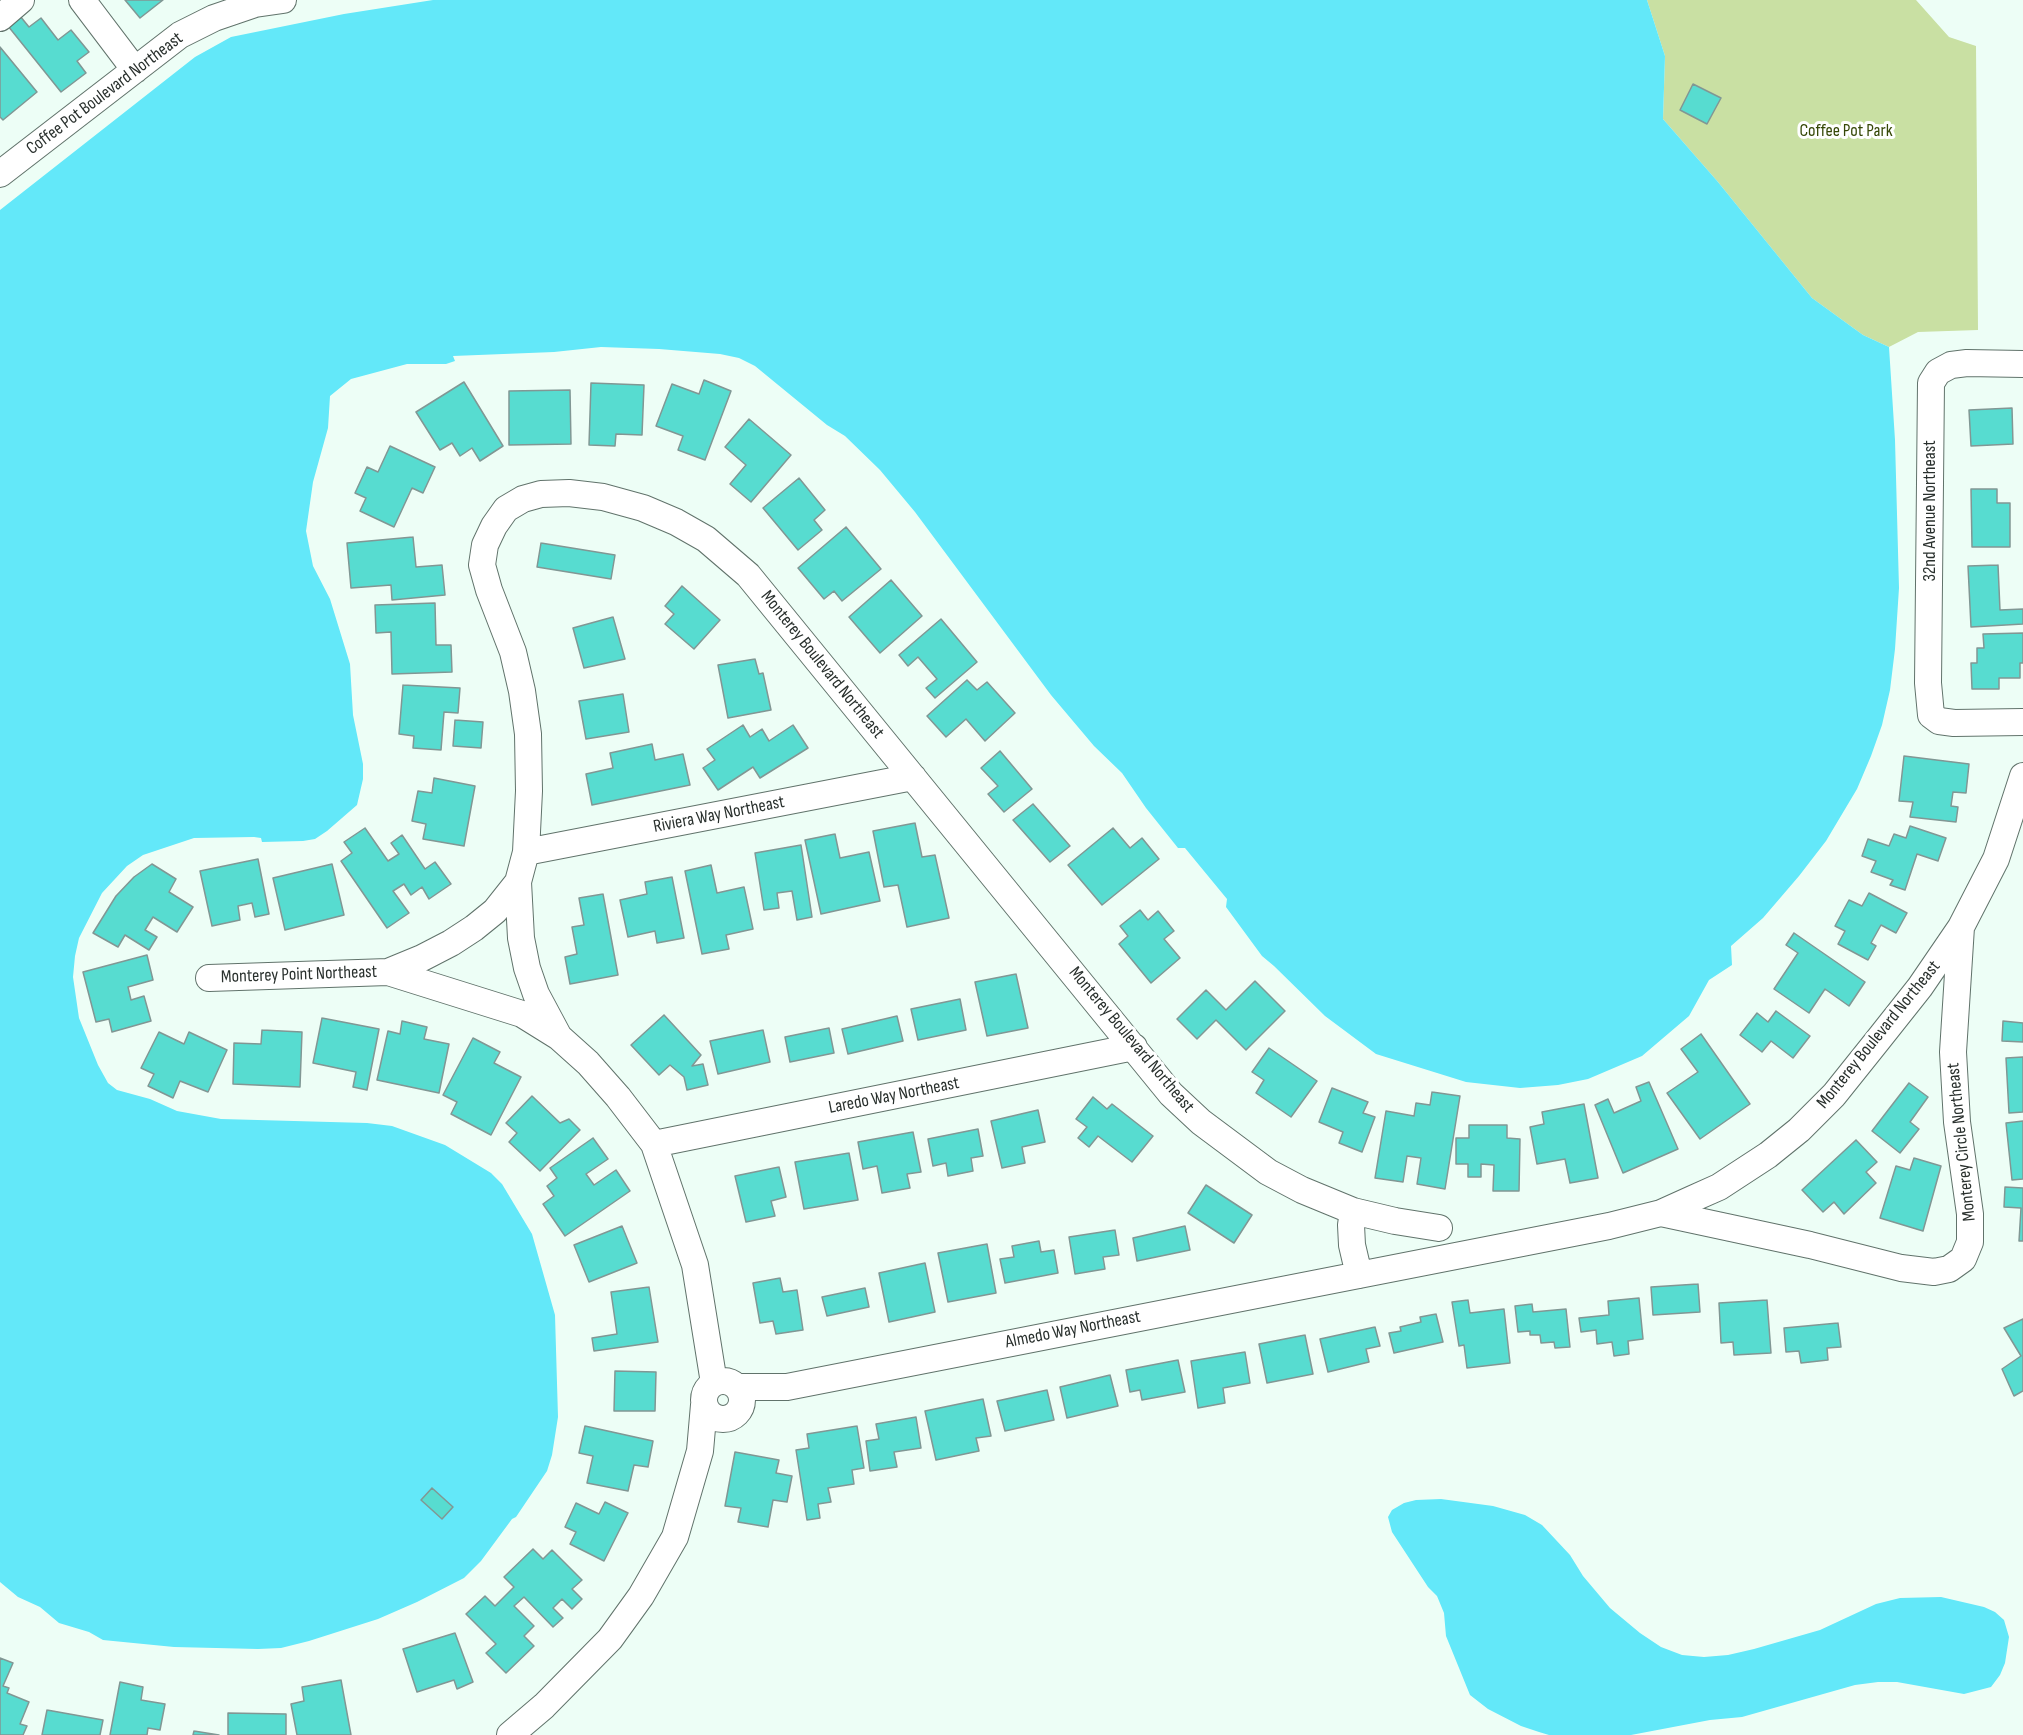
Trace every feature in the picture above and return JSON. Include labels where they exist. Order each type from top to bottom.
[{"type":"street","points":[[0,18],[21,0]]},
{"type":"street","points":[[82,0],[135,70]]},
{"type":"street","name":"Coffee Pot Boulevard Northeast","points":[[0,174],[180,35],[214,18],[255,2],[283,0]]},
{"type":"street","name":"32nd Avenue Northeast","points":[[2023,364],[1951,365],[1938,372],[1931,383],[1928,683],[1931,715],[1939,721],[1954,723],[2023,722]]},
{"type":"street","name":"Monterey Boulevard Northeast","points":[[559,1037],[536,994],[527,968],[520,928],[518,882],[526,852],[529,791],[528,734],[522,691],[513,652],[482,565],[484,545],[506,509],[523,499],[541,494],[569,493],[603,497],[643,508],[676,522],[706,539],[748,575],[1171,1094],[1226,1142],[1268,1172],[1302,1190],[1353,1211],[1439,1228]]},
{"type":"street","name":"Monterey Boulevard Northeast","points":[[1359,1275],[1660,1214],[1719,1187],[1768,1155],[1800,1130],[1834,1095],[1920,987],[1961,927],[1996,859],[2023,776]]},
{"type":"street","name":"Riviera Way Northeast","points":[[526,852],[913,777]]},
{"type":"street","name":"Monterey Boulevard Northeast","points":[[388,972],[422,958],[474,928],[495,911],[518,882]]},
{"type":"street","name":"Monterey Circle Northeast","points":[[1660,1214],[1776,1238],[1901,1268],[1934,1272],[1949,1269],[1963,1259],[1970,1242],[1970,1214],[1957,1122],[1953,1052],[1961,927]]},
{"type":"street","name":"Monterey Boulevard Northeast","points":[[388,972],[522,1014],[559,1037],[588,1063],[618,1097],[654,1144],[695,1265],[723,1401],[700,1451],[675,1537],[641,1596],[610,1639],[544,1706],[510,1735]]},
{"type":"street","name":"Monterey Point Northeast","points":[[209,978],[388,972]]},
{"type":"street","name":"Laredo Way Northeast","points":[[654,1144],[1134,1047]]},
{"type":"street","points":[[1353,1211],[1352,1245],[1359,1275]]},
{"type":"street","name":"Almedo Way Northeast","points":[[723,1401],[1359,1275]]},
{"type":"green space","name":"Coffee Pot Park","points":[[1647,0],[1916,0],[1949,37],[1976,46],[1978,330],[1918,332],[1889,347],[1863,335],[1812,298],[1718,182],[1663,119],[1665,56]]},
{"type":"water","points":[[433,0],[1647,0],[1665,56],[1663,119],[1718,182],[1812,298],[1863,335],[1889,347],[1895,440],[1899,588],[1890,690],[1882,725],[1871,756],[1857,789],[1826,841],[1763,918],[1731,946],[1732,965],[1709,980],[1689,1016],[1642,1056],[1588,1079],[1558,1085],[1520,1088],[1466,1082],[1376,1054],[1325,1016],[1262,956],[1226,907],[1227,899],[1185,848],[1178,848],[1122,773],[1094,746],[1051,695],[915,512],[880,470],[845,436],[827,425],[755,366],[739,358],[720,354],[601,347],[554,352],[453,356],[455,361],[446,364],[407,364],[351,379],[330,396],[328,428],[313,482],[306,531],[313,566],[330,599],[350,664],[353,715],[363,764],[363,779],[357,805],[315,839],[262,842],[261,838],[254,837],[194,838],[143,855],[127,866],[102,893],[79,938],[73,977],[79,1018],[98,1065],[108,1083],[117,1090],[150,1099],[177,1111],[221,1119],[367,1123],[392,1126],[445,1145],[491,1173],[502,1184],[532,1234],[555,1315],[558,1417],[552,1455],[547,1471],[516,1517],[512,1519],[481,1561],[464,1578],[378,1619],[281,1648],[174,1647],[103,1640],[89,1632],[59,1623],[40,1607],[18,1597],[0,1582],[0,210],[195,57],[231,37],[344,14]]},
{"type":"water","points":[[1441,1499],[1493,1506],[1525,1515],[1542,1525],[1570,1555],[1583,1576],[1610,1608],[1661,1647],[1682,1655],[1704,1657],[1728,1655],[1820,1630],[1876,1604],[1900,1598],[1941,1597],[1984,1607],[1995,1612],[2004,1620],[2009,1637],[2005,1663],[1991,1687],[1964,1694],[1897,1682],[1878,1682],[1855,1685],[1742,1717],[1710,1720],[1631,1735],[1549,1735],[1521,1726],[1488,1709],[1470,1695],[1446,1636],[1444,1613],[1437,1596],[1428,1587],[1392,1532],[1388,1517],[1392,1510],[1404,1503],[1416,1500]]},
{"type":"building","points":[[125,0],[163,0],[140,18]]},
{"type":"building","points":[[20,16],[29,27],[41,18],[58,40],[71,30],[89,52],[77,61],[86,73],[61,92],[8,26]]},
{"type":"building","points":[[0,47],[37,92],[3,120],[0,117]]},
{"type":"building","points":[[1693,84],[1721,98],[1707,124],[1680,110]]},
{"type":"building","points":[[704,380],[731,391],[705,460],[678,450],[683,436],[656,426],[672,384],[699,394]]},
{"type":"building","points":[[464,382],[503,446],[480,461],[472,448],[460,456],[452,443],[440,450],[416,412]]},
{"type":"building","points":[[591,383],[644,385],[642,435],[616,434],[615,446],[589,445]]},
{"type":"building","points":[[570,390],[571,444],[509,445],[509,391]]},
{"type":"building","points":[[2012,408],[2013,444],[1971,446],[1969,410]]},
{"type":"building","points":[[749,419],[791,455],[751,502],[730,484],[746,465],[725,447]]},
{"type":"building","points":[[390,446],[435,467],[423,493],[412,488],[394,527],[360,511],[366,498],[355,493],[367,467],[378,472]]},
{"type":"building","points":[[799,478],[825,510],[814,520],[822,530],[798,550],[763,508]]},
{"type":"building","points":[[1971,489],[1997,489],[1997,503],[2010,503],[2010,547],[1972,547]]},
{"type":"building","points":[[846,527],[881,569],[842,601],[834,591],[824,599],[798,568]]},
{"type":"building","points":[[413,537],[416,567],[442,565],[445,595],[392,600],[391,585],[351,588],[347,543]]},
{"type":"building","points":[[541,543],[615,555],[611,579],[537,567]]},
{"type":"building","points":[[1998,565],[2000,610],[2023,609],[2023,624],[1971,627],[1968,566]]},
{"type":"building","points":[[891,580],[922,616],[880,653],[849,617]]},
{"type":"building","points":[[682,586],[720,620],[694,649],[665,624],[674,614],[665,606]]},
{"type":"building","points":[[435,603],[436,645],[451,645],[452,672],[392,674],[391,632],[376,633],[375,605]]},
{"type":"building","points":[[613,617],[625,659],[584,668],[573,628]]},
{"type":"building","points":[[941,619],[977,662],[935,698],[926,688],[937,679],[918,657],[908,666],[899,655]]},
{"type":"building","points":[[2023,633],[2023,663],[2020,663],[2020,678],[1999,678],[1999,689],[1972,689],[1971,663],[1977,663],[1977,648],[1984,648],[1983,634]]},
{"type":"building","points":[[755,659],[759,674],[763,673],[771,710],[728,718],[718,665]]},
{"type":"building","points":[[967,680],[977,690],[987,682],[1015,713],[985,741],[966,719],[946,737],[927,716]]},
{"type":"building","points":[[403,685],[460,688],[458,713],[444,712],[441,750],[413,748],[414,736],[399,734]]},
{"type":"building","points":[[623,694],[629,732],[586,739],[579,701]]},
{"type":"building","points":[[455,720],[483,722],[481,748],[453,746]]},
{"type":"building","points":[[743,725],[750,737],[762,729],[769,741],[793,725],[808,748],[760,778],[753,767],[718,790],[703,768],[715,760],[707,749]]},
{"type":"building","points":[[652,744],[655,760],[683,754],[690,785],[592,805],[586,774],[613,768],[610,753]]},
{"type":"building","points":[[1000,751],[1032,789],[1004,812],[988,794],[998,786],[981,768]]},
{"type":"building","points":[[1904,756],[1969,764],[1966,793],[1953,792],[1951,806],[1958,807],[1956,822],[1910,817],[1913,802],[1899,801]]},
{"type":"building","points":[[434,778],[475,786],[464,846],[423,839],[426,824],[412,821],[418,791],[432,793]]},
{"type":"building","points":[[1033,804],[1070,846],[1050,862],[1013,820]]},
{"type":"building","points":[[915,823],[922,857],[935,855],[949,918],[907,927],[898,885],[884,887],[873,831]]},
{"type":"building","points":[[1910,826],[1946,838],[1938,861],[1917,854],[1905,890],[1890,885],[1893,880],[1871,872],[1876,861],[1862,856],[1868,839],[1889,846],[1894,834],[1906,838]]},
{"type":"building","points":[[365,828],[388,861],[399,854],[391,843],[402,835],[425,869],[435,862],[451,884],[429,899],[422,887],[411,895],[404,884],[393,891],[409,913],[387,928],[341,861],[352,853],[344,842]]},
{"type":"building","points":[[1113,828],[1130,848],[1142,838],[1159,859],[1102,905],[1068,865]]},
{"type":"building","points":[[835,834],[840,858],[869,852],[880,901],[821,914],[805,840]]},
{"type":"building","points":[[801,845],[812,917],[797,920],[792,891],[777,893],[779,908],[764,910],[755,853]]},
{"type":"building","points":[[258,859],[269,914],[255,917],[252,903],[238,906],[240,920],[212,926],[200,871]]},
{"type":"building","points":[[152,864],[176,879],[169,892],[193,907],[177,932],[153,917],[145,930],[157,937],[149,950],[125,935],[118,947],[93,933],[116,896],[134,877]]},
{"type":"building","points":[[332,864],[344,915],[285,930],[273,878]]},
{"type":"building","points":[[711,865],[717,893],[744,887],[753,929],[726,935],[729,949],[702,954],[685,871]]},
{"type":"building","points":[[672,877],[684,938],[657,943],[655,931],[628,937],[620,900],[647,894],[645,882]]},
{"type":"building","points":[[1869,893],[1907,913],[1896,933],[1881,925],[1871,943],[1876,946],[1868,960],[1838,944],[1845,931],[1835,926],[1849,900],[1862,906]]},
{"type":"building","points":[[603,894],[618,975],[570,984],[565,957],[577,954],[572,927],[584,925],[579,898]]},
{"type":"building","points":[[1140,910],[1148,920],[1158,911],[1174,931],[1164,939],[1180,958],[1151,983],[1119,944],[1128,936],[1120,926]]},
{"type":"building","points":[[1794,933],[1865,982],[1849,1006],[1825,989],[1809,1013],[1774,989],[1798,953],[1786,945]]},
{"type":"building","points":[[147,955],[153,980],[128,987],[131,1000],[144,996],[151,1021],[112,1032],[109,1019],[96,1022],[83,972]]},
{"type":"building","points":[[1016,974],[1028,1028],[987,1036],[975,982]]},
{"type":"building","points":[[1255,981],[1285,1011],[1246,1050],[1216,1020],[1197,1039],[1177,1019],[1206,990],[1226,1010]]},
{"type":"building","points":[[960,999],[966,1030],[918,1040],[911,1009]]},
{"type":"building","points":[[1776,1011],[1810,1036],[1793,1058],[1771,1041],[1762,1052],[1740,1035],[1757,1013],[1768,1022]]},
{"type":"building","points":[[664,1015],[701,1055],[692,1066],[703,1064],[708,1085],[687,1090],[684,1077],[670,1065],[659,1075],[631,1045]]},
{"type":"building","points":[[897,1016],[903,1041],[848,1054],[842,1029]]},
{"type":"building","points":[[322,1018],[379,1029],[367,1090],[353,1087],[356,1072],[313,1063]]},
{"type":"building","points":[[402,1021],[427,1027],[424,1039],[449,1044],[439,1093],[377,1080],[388,1031],[400,1034]]},
{"type":"building","points":[[2003,1021],[2023,1023],[2023,1042],[2002,1041]]},
{"type":"building","points":[[829,1028],[834,1053],[790,1062],[785,1037]]},
{"type":"building","points":[[262,1030],[302,1032],[300,1087],[233,1084],[234,1043],[261,1044]]},
{"type":"building","points":[[763,1030],[770,1062],[718,1074],[710,1041]]},
{"type":"building","points":[[159,1032],[184,1044],[189,1032],[227,1050],[208,1092],[180,1081],[173,1098],[148,1086],[154,1074],[141,1068]]},
{"type":"building","points":[[1701,1034],[1750,1104],[1700,1139],[1667,1093],[1698,1072],[1681,1049]]},
{"type":"building","points":[[473,1038],[500,1052],[494,1063],[521,1077],[491,1135],[451,1114],[457,1102],[443,1095]]},
{"type":"building","points":[[1269,1048],[1317,1081],[1291,1117],[1256,1093],[1264,1080],[1252,1072]]},
{"type":"building","points":[[2023,1057],[2023,1112],[2009,1113],[2006,1058]]},
{"type":"building","points":[[1649,1082],[1678,1149],[1623,1173],[1595,1105],[1608,1099],[1614,1113],[1641,1101],[1636,1087]]},
{"type":"building","points":[[1909,1083],[1928,1097],[1910,1122],[1919,1129],[1900,1153],[1872,1131]]},
{"type":"building","points":[[1332,1088],[1368,1102],[1363,1113],[1375,1117],[1362,1152],[1339,1143],[1343,1132],[1319,1122]]},
{"type":"building","points":[[1432,1092],[1460,1096],[1445,1189],[1417,1184],[1421,1158],[1407,1156],[1403,1182],[1375,1178],[1386,1111],[1414,1116],[1416,1103],[1430,1105]]},
{"type":"building","points":[[532,1096],[560,1123],[569,1119],[580,1130],[540,1171],[509,1142],[517,1133],[506,1123]]},
{"type":"building","points":[[1093,1097],[1107,1109],[1112,1104],[1153,1136],[1132,1162],[1098,1136],[1089,1147],[1078,1138],[1087,1127],[1076,1119]]},
{"type":"building","points":[[1584,1104],[1598,1178],[1570,1183],[1565,1159],[1537,1164],[1530,1127],[1544,1124],[1542,1112]]},
{"type":"building","points":[[1038,1110],[1045,1142],[1022,1147],[1025,1163],[1002,1168],[991,1121]]},
{"type":"building","points":[[2023,1121],[2023,1179],[2012,1180],[2006,1123]]},
{"type":"building","points":[[1469,1125],[1507,1125],[1507,1138],[1520,1139],[1519,1191],[1493,1191],[1494,1165],[1481,1164],[1481,1177],[1468,1177],[1468,1164],[1456,1164],[1456,1138],[1469,1138]]},
{"type":"building","points":[[978,1129],[983,1156],[971,1158],[973,1171],[948,1176],[946,1163],[933,1166],[928,1139]]},
{"type":"building","points":[[913,1132],[921,1172],[907,1174],[910,1188],[882,1193],[877,1166],[863,1169],[858,1142]]},
{"type":"building","points":[[593,1138],[608,1159],[586,1174],[594,1185],[616,1170],[630,1191],[565,1236],[543,1204],[554,1196],[547,1186],[557,1178],[550,1168]]},
{"type":"building","points":[[1856,1140],[1877,1162],[1866,1172],[1876,1183],[1844,1214],[1834,1202],[1823,1212],[1802,1190]]},
{"type":"building","points":[[849,1153],[858,1200],[804,1209],[795,1162]]},
{"type":"building","points":[[1914,1158],[1941,1166],[1923,1231],[1880,1218],[1896,1166],[1910,1170]]},
{"type":"building","points":[[779,1167],[786,1197],[771,1201],[775,1216],[746,1222],[735,1176]]},
{"type":"building","points":[[1206,1185],[1252,1215],[1234,1243],[1188,1213]]},
{"type":"building","points":[[2005,1187],[2023,1188],[2023,1241],[2019,1241],[2021,1208],[2004,1207]]},
{"type":"building","points":[[622,1226],[637,1263],[589,1282],[574,1245]]},
{"type":"building","points":[[1185,1226],[1190,1250],[1137,1261],[1133,1238]]},
{"type":"building","points":[[1115,1230],[1119,1255],[1103,1257],[1105,1269],[1075,1274],[1069,1237]]},
{"type":"building","points":[[1039,1241],[1041,1252],[1054,1250],[1058,1273],[1005,1283],[1000,1259],[1014,1257],[1012,1246]]},
{"type":"building","points":[[987,1244],[996,1293],[948,1302],[938,1253]]},
{"type":"building","points":[[925,1263],[935,1312],[889,1322],[879,1273]]},
{"type":"building","points":[[780,1278],[783,1292],[797,1290],[803,1330],[776,1334],[773,1321],[760,1323],[753,1283]]},
{"type":"building","points":[[1698,1284],[1700,1312],[1653,1315],[1651,1287]]},
{"type":"building","points":[[649,1287],[658,1342],[594,1351],[592,1338],[617,1334],[611,1292]]},
{"type":"building","points":[[865,1288],[869,1307],[827,1316],[822,1297]]},
{"type":"building","points":[[1639,1298],[1643,1339],[1628,1341],[1629,1354],[1614,1356],[1612,1342],[1597,1344],[1596,1330],[1581,1332],[1579,1318],[1609,1315],[1608,1301]]},
{"type":"building","points":[[1468,1300],[1470,1313],[1504,1309],[1510,1363],[1467,1368],[1464,1345],[1459,1346],[1452,1302]]},
{"type":"building","points":[[1767,1300],[1771,1353],[1734,1355],[1733,1342],[1721,1343],[1719,1303]]},
{"type":"building","points":[[1532,1304],[1533,1312],[1566,1309],[1570,1347],[1555,1348],[1554,1342],[1541,1343],[1540,1335],[1530,1335],[1530,1331],[1518,1332],[1515,1306]]},
{"type":"building","points":[[1436,1314],[1443,1342],[1394,1353],[1389,1333],[1401,1331],[1400,1327],[1421,1322],[1420,1317]]},
{"type":"building","points":[[2023,1319],[2023,1391],[2014,1396],[2002,1369],[2021,1356],[2004,1328]]},
{"type":"building","points":[[1838,1323],[1841,1347],[1827,1348],[1828,1360],[1801,1363],[1799,1351],[1786,1352],[1784,1328]]},
{"type":"building","points":[[1375,1327],[1380,1346],[1366,1349],[1369,1362],[1328,1372],[1320,1339]]},
{"type":"building","points":[[1305,1335],[1313,1374],[1267,1383],[1259,1344]]},
{"type":"building","points":[[1245,1352],[1250,1383],[1223,1388],[1225,1403],[1198,1408],[1191,1361]]},
{"type":"building","points":[[1178,1360],[1185,1392],[1142,1400],[1140,1390],[1130,1392],[1126,1370]]},
{"type":"building","points":[[615,1371],[656,1372],[655,1411],[614,1411]]},
{"type":"building","points":[[1110,1375],[1118,1406],[1067,1418],[1060,1387]]},
{"type":"building","points":[[1047,1390],[1054,1420],[1005,1431],[997,1401]]},
{"type":"building","points":[[983,1399],[991,1436],[976,1438],[979,1451],[936,1460],[925,1411]]},
{"type":"building","points":[[916,1417],[921,1448],[894,1452],[897,1467],[870,1471],[866,1441],[879,1439],[876,1424]]},
{"type":"building","points":[[585,1426],[653,1441],[648,1467],[634,1465],[628,1491],[587,1483],[593,1456],[579,1453]]},
{"type":"building","points":[[857,1426],[864,1468],[852,1470],[854,1484],[828,1488],[831,1502],[818,1504],[820,1518],[807,1520],[796,1450],[809,1448],[807,1434]]},
{"type":"building","points":[[735,1452],[779,1460],[776,1473],[792,1476],[787,1502],[773,1500],[768,1527],[738,1522],[741,1508],[725,1506]]},
{"type":"building","points":[[432,1488],[453,1507],[442,1519],[421,1500]]},
{"type":"building","points":[[605,1502],[628,1513],[604,1561],[570,1544],[576,1532],[565,1527],[576,1503],[599,1514]]},
{"type":"building","points":[[533,1549],[543,1559],[552,1550],[582,1580],[572,1589],[582,1599],[572,1609],[562,1599],[553,1608],[563,1618],[553,1627],[524,1597],[514,1606],[534,1626],[524,1636],[534,1646],[506,1673],[486,1653],[496,1644],[466,1614],[485,1596],[495,1606],[514,1587],[504,1577]]},
{"type":"building","points":[[455,1633],[473,1682],[457,1689],[454,1680],[417,1692],[403,1649]]},
{"type":"building","points":[[0,1658],[13,1663],[3,1686],[9,1688],[7,1693],[29,1702],[20,1724],[27,1726],[23,1735],[0,1735]]},
{"type":"building","points":[[341,1680],[351,1735],[297,1735],[291,1704],[304,1701],[302,1687]]},
{"type":"building","points":[[120,1682],[143,1687],[141,1700],[165,1704],[160,1730],[148,1728],[147,1735],[110,1735]]},
{"type":"building","points":[[47,1710],[103,1720],[100,1735],[42,1735]]},
{"type":"building","points":[[228,1713],[286,1714],[286,1735],[228,1735]]},
{"type":"building","points":[[194,1731],[219,1735],[193,1735]]}]
